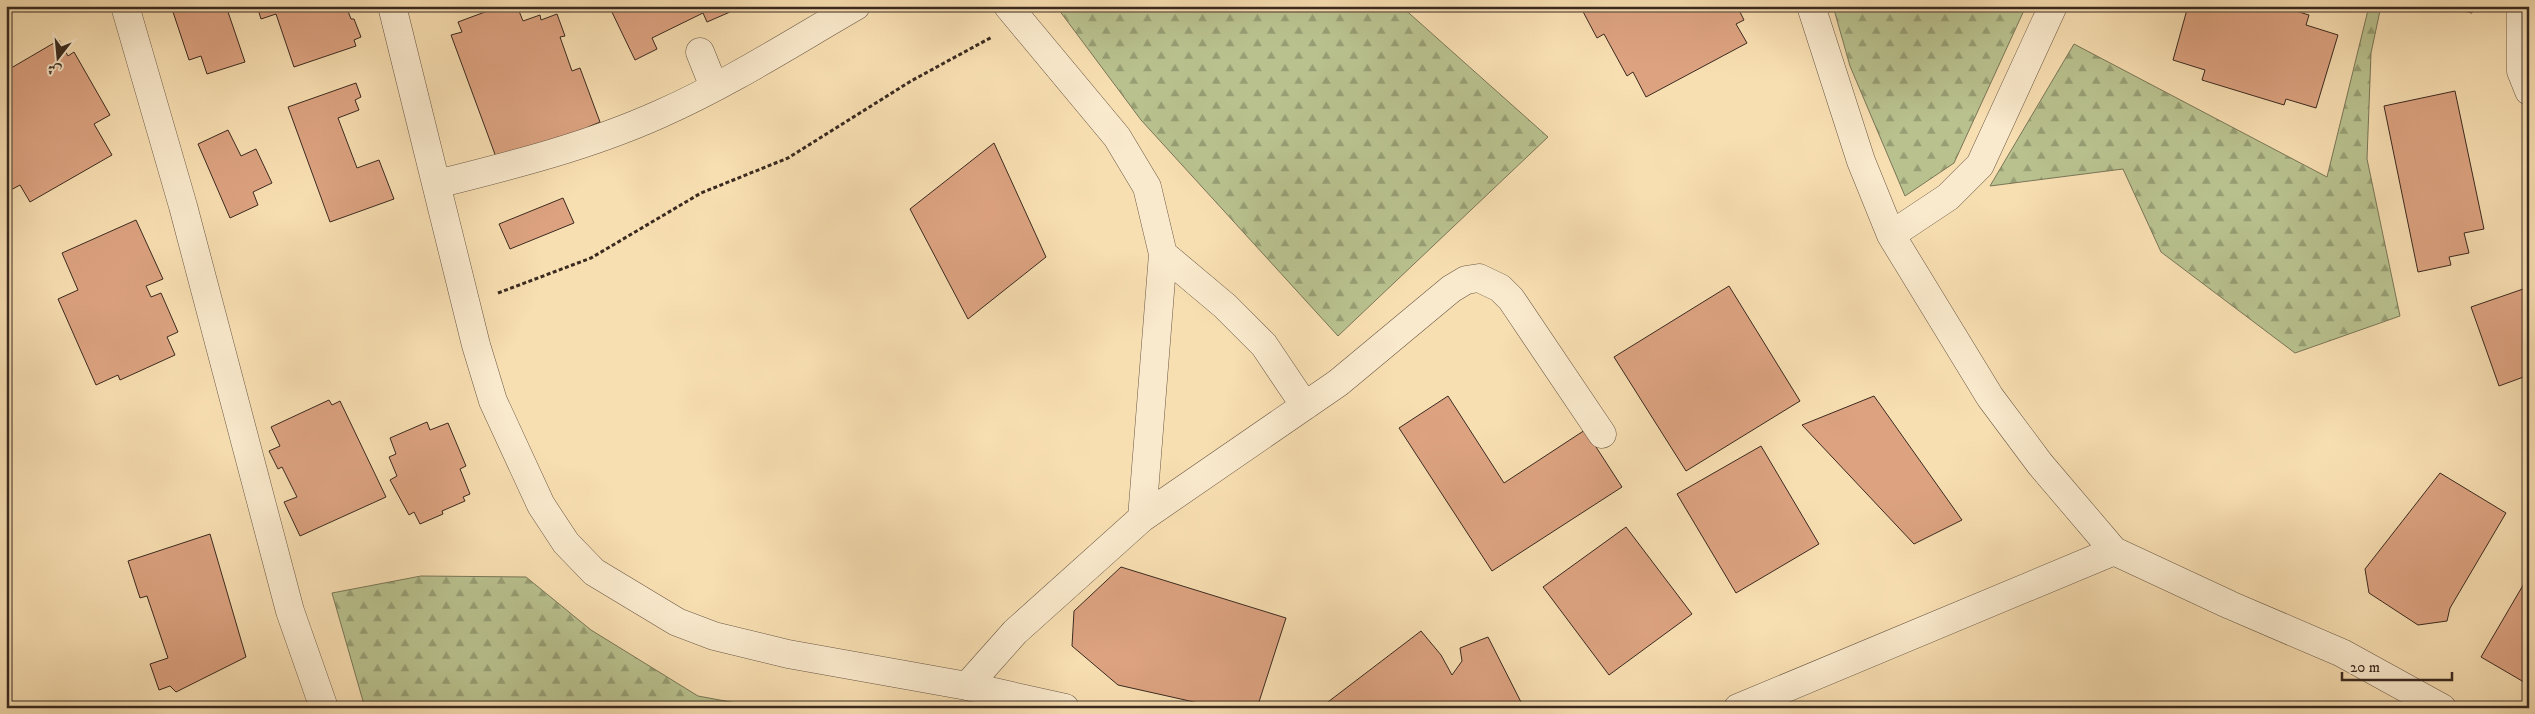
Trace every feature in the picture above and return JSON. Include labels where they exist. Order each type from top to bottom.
[{"type":"street","points":[[125,6],[182,206],[290,611],[324,708]]},
{"type":"street","points":[[392,6],[466,302],[493,401],[521,466],[541,506],[566,542],[594,572],[677,622],[714,636],[788,654],[967,686],[1065,708]]},
{"type":"street","points":[[437,184],[573,148],[661,114],[714,87],[856,6]]},
{"type":"street","points":[[1812,6],[1861,161],[1891,235],[1990,397],[2040,464],[2114,551],[2230,605],[2342,653],[2442,708]]},
{"type":"street","points":[[1891,235],[1948,197],[1980,164],[2052,6]]},
{"type":"street","points":[[2521,6],[2521,71],[2529,91]]},
{"type":"street","points":[[1014,14],[1110,129],[1147,187],[1163,254],[1142,518]]},
{"type":"street","points":[[700,52],[714,87]]},
{"type":"street","points":[[1163,254],[1225,306],[1264,345],[1305,406]]},
{"type":"street","points":[[967,686],[1016,632],[1142,518],[1338,383],[1451,289],[1466,280],[1479,278],[1500,288],[1511,299],[1602,434]]},
{"type":"street","points":[[1738,708],[2114,551]]},
{"type":"path","points":[[466,302],[522,285],[591,258],[701,193],[788,158],[911,82],[1014,14]]},
{"type":"green space","points":[[1056,6],[1401,6],[1548,137],[1338,336],[1141,120]]},
{"type":"green space","points":[[1833,6],[2026,6],[1954,163],[1905,196],[1850,66]]},
{"type":"green space","points":[[2369,6],[2381,6],[2371,53],[2367,159],[2400,316],[2295,353],[2161,252],[2123,169],[1990,186],[2074,44],[2327,177]]},
{"type":"green space","points":[[421,576],[526,577],[591,630],[698,696],[763,708],[365,708],[332,593]]},
{"type":"building","points":[[171,6],[226,6],[245,62],[207,74],[201,56],[189,60]]},
{"type":"building","points":[[257,6],[346,6],[351,19],[354,19],[361,37],[354,40],[356,46],[294,67],[276,14],[261,19]]},
{"type":"building","points":[[501,6],[517,6],[523,21],[540,15],[541,20],[557,14],[565,36],[560,37],[572,71],[580,68],[600,122],[588,127],[591,132],[496,157],[451,35],[462,32],[458,22]]},
{"type":"building","points":[[609,6],[727,6],[730,12],[707,22],[703,13],[652,38],[657,49],[635,60]]},
{"type":"building","points":[[1580,6],[1737,6],[1744,20],[1736,24],[1747,43],[1646,97],[1633,72],[1627,76],[1604,34],[1597,38]]},
{"type":"building","points":[[2188,6],[2279,6],[2309,15],[2306,25],[2338,35],[2316,108],[2286,99],[2284,105],[2202,80],[2205,70],[2173,60]]},
{"type":"building","points":[[2442,6],[2474,6],[2472,13]]},
{"type":"building","points":[[59,40],[68,56],[74,52],[110,115],[94,124],[112,155],[30,202],[20,185],[9,191],[6,187],[6,71]]},
{"type":"building","points":[[356,83],[361,97],[355,100],[359,110],[338,118],[357,168],[379,160],[394,199],[330,222],[288,107]]},
{"type":"building","points":[[2455,91],[2484,229],[2464,233],[2469,253],[2449,257],[2451,265],[2418,272],[2384,106]]},
{"type":"building","points":[[228,130],[241,156],[256,149],[272,183],[253,192],[258,205],[230,218],[198,144]]},
{"type":"building","points":[[994,143],[1046,257],[968,319],[910,209]]},
{"type":"building","points":[[563,198],[574,223],[510,249],[499,224]]},
{"type":"building","points":[[136,220],[163,279],[146,286],[151,297],[161,293],[178,332],[167,337],[175,355],[120,380],[118,375],[96,385],[58,299],[78,290],[62,253]]},
{"type":"building","points":[[1729,286],[1800,401],[1686,471],[1614,357]]},
{"type":"building","points":[[2529,287],[2529,375],[2499,386],[2471,307]]},
{"type":"building","points":[[1448,396],[1504,483],[1585,430],[1622,487],[1492,571],[1399,428]]},
{"type":"building","points":[[1874,396],[1962,520],[1914,544],[1802,425]]},
{"type":"building","points":[[329,400],[332,405],[340,401],[386,497],[300,536],[284,502],[297,497],[282,467],[278,469],[269,451],[280,446],[271,427]]},
{"type":"building","points":[[427,422],[430,430],[448,423],[466,466],[460,469],[470,494],[463,497],[465,501],[442,511],[443,514],[420,524],[414,512],[409,515],[390,480],[397,476],[389,457],[396,454],[390,438]]},
{"type":"building","points":[[1761,446],[1819,544],[1736,593],[1677,494]]},
{"type":"building","points":[[2440,473],[2506,513],[2450,608],[2447,621],[2418,625],[2369,593],[2365,569]]},
{"type":"building","points":[[1626,527],[1692,614],[1609,675],[1543,587]]},
{"type":"building","points":[[210,534],[246,657],[176,692],[170,686],[159,690],[150,664],[168,658],[147,596],[140,598],[128,561]]},
{"type":"building","points":[[1121,567],[1286,618],[1257,708],[1221,708],[1118,685],[1072,646],[1074,611]]},
{"type":"building","points":[[2529,575],[2529,685],[2481,657]]},
{"type":"building","points":[[1421,631],[1441,655],[1452,675],[1462,661],[1460,648],[1488,637],[1524,708],[1326,708],[1324,705]]}]
